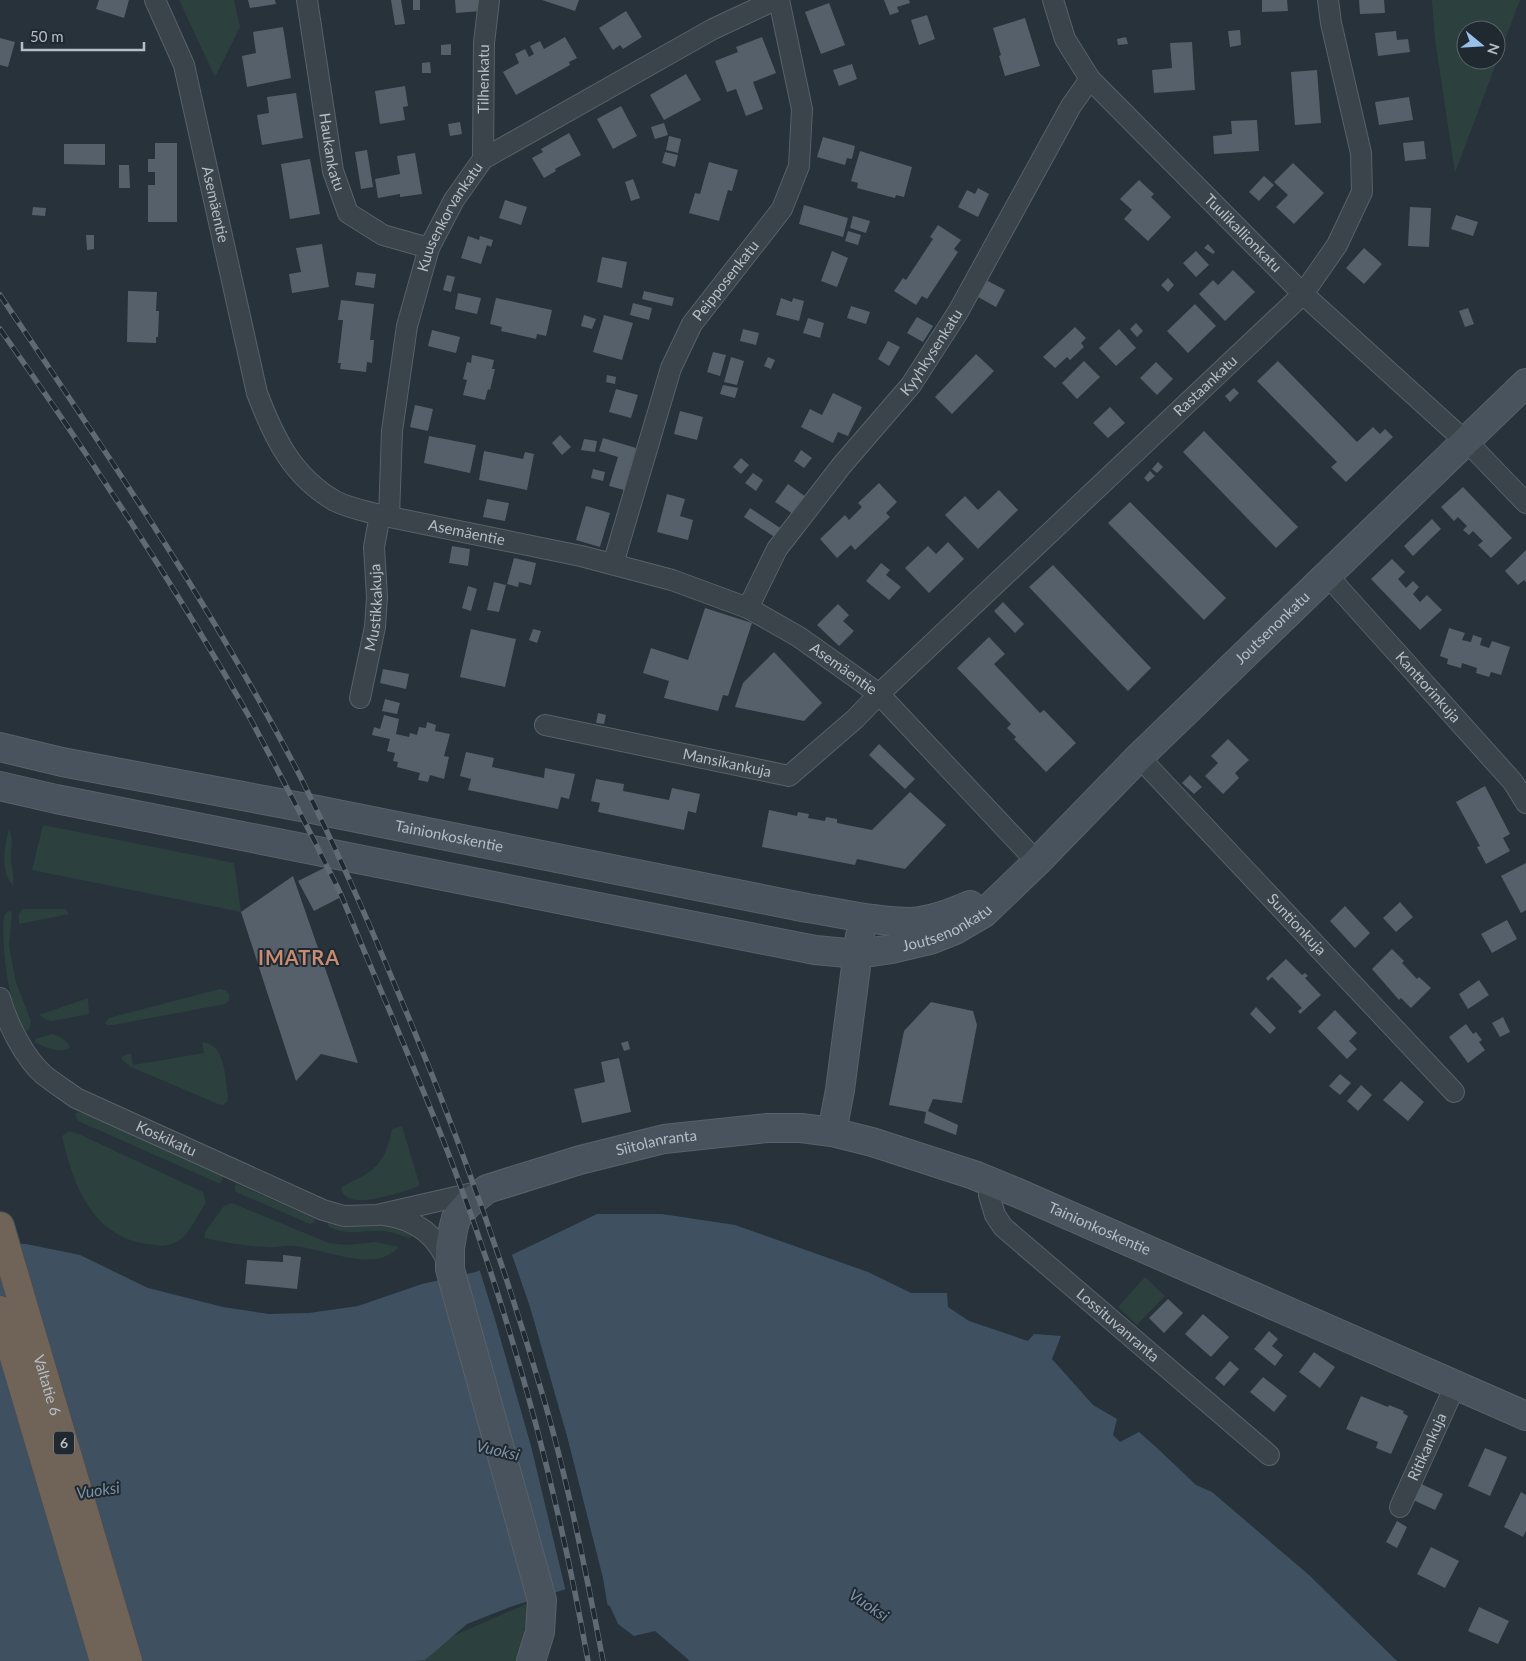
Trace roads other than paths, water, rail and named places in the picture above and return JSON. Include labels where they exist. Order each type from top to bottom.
[{"type":"highway","name":"Valtatie 6","points":[[0,1226],[128,1661]]},
{"type":"highway","name":"Valtatie 6","points":[[0,1310],[104,1661]]},
{"type":"main road","name":"Joutsenonkatu","points":[[858,954],[892,949],[930,940],[955,930],[984,913],[1139,757],[1526,383]]},
{"type":"main road","name":"Tainionkoskentie","points":[[0,747],[62,762],[336,814],[807,908],[862,917]]},
{"type":"main road","points":[[0,786],[66,801],[789,945],[815,950],[858,954]]},
{"type":"main road","name":"Joutsenonkatu","points":[[862,917],[912,922],[946,915],[978,901],[1029,869]]},
{"type":"main road","points":[[832,1132],[840,1090],[862,917]]},
{"type":"main road","name":"Siitolanranta","points":[[531,1661],[540,1632],[542,1600],[450,1270],[450,1248],[456,1218],[468,1204],[487,1190],[580,1160],[664,1139],[767,1128],[801,1128],[832,1132]]},
{"type":"main road","name":"Tainionkoskentie","points":[[832,1132],[872,1142],[974,1174],[1526,1416]]},
{"type":"street","name":"Asemäentie","points":[[155,0],[184,65],[257,393],[268,422],[282,450],[296,469],[313,485],[336,501],[384,516],[613,564],[672,580],[748,608],[799,637],[878,694],[1029,869]]},
{"type":"street","name":"Haukankatu","points":[[307,0],[333,171],[348,213],[383,235],[429,248]]},
{"type":"street","name":"Tilhenkatu","points":[[483,159],[484,43],[489,0]]},
{"type":"street","name":"Kuusenkorvankatu","points":[[384,516],[392,431],[407,326],[429,248],[454,200],[483,159],[713,29],[775,0]]},
{"type":"street","name":"Peipposenkatu","points":[[613,564],[670,368],[692,324],[782,209],[799,166],[802,109],[779,0]]},
{"type":"street","name":"Tuulikallionkatu","points":[[1053,0],[1065,39],[1090,79],[1303,294],[1476,451],[1526,503]]},
{"type":"street","name":"Rastaankatu","points":[[878,694],[1303,294],[1337,244],[1362,192],[1362,153],[1331,23],[1328,0]]},
{"type":"street","name":"Kyyhkysenkatu","points":[[748,608],[777,549],[842,465],[911,385],[958,312],[1071,106],[1090,79]]},
{"type":"street","name":"Mustikkakuja","points":[[360,698],[375,627],[377,597],[374,547],[384,516]]},
{"type":"street","name":"Kanttorinkuja","points":[[1327,575],[1513,782],[1526,803]]},
{"type":"street","name":"Mansikankuja","points":[[545,726],[789,776],[855,719],[878,694]]},
{"type":"street","name":"Suntionkuja","points":[[1139,757],[1454,1092]]},
{"type":"street","name":"Koskikatu","points":[[0,998],[5,1015],[20,1045],[43,1074],[76,1098],[323,1210],[344,1216],[377,1215],[402,1219],[426,1231],[444,1252],[450,1270]]},
{"type":"street","name":"Lossituvanranta","points":[[993,1183],[989,1195],[995,1215],[1003,1227],[1269,1455]]},
{"type":"street","name":"Koskikatu","points":[[377,1215],[487,1190]]},
{"type":"street","name":"Ritikankuja","points":[[1400,1507],[1455,1386]]},
{"type":"water","name":"Vuoksi","points":[[597,1214],[662,1214],[735,1225],[868,1272],[911,1293],[947,1293],[948,1307],[969,1321],[1028,1341],[1034,1334],[1061,1336],[1052,1359],[1093,1405],[1117,1419],[1113,1435],[1120,1442],[1139,1432],[1196,1485],[1212,1492],[1309,1575],[1397,1661],[690,1661],[655,1631],[634,1636],[618,1624],[610,1606],[566,1589],[510,1607],[467,1624],[425,1660],[0,1661],[0,1244],[26,1244],[80,1255],[148,1288],[223,1307],[269,1314],[309,1313],[358,1306],[422,1284],[476,1272]]},
{"type":"railway","points":[[0,295],[195,591],[300,776],[360,905],[437,1086],[512,1296],[562,1466],[603,1661]]},
{"type":"railway","points":[[0,329],[66,424],[162,570],[251,720],[342,897],[444,1142],[495,1285],[532,1409],[548,1472],[563,1535],[588,1661]]},
{"type":"district","name":"IMATRA","points":[[299,958]]}]
